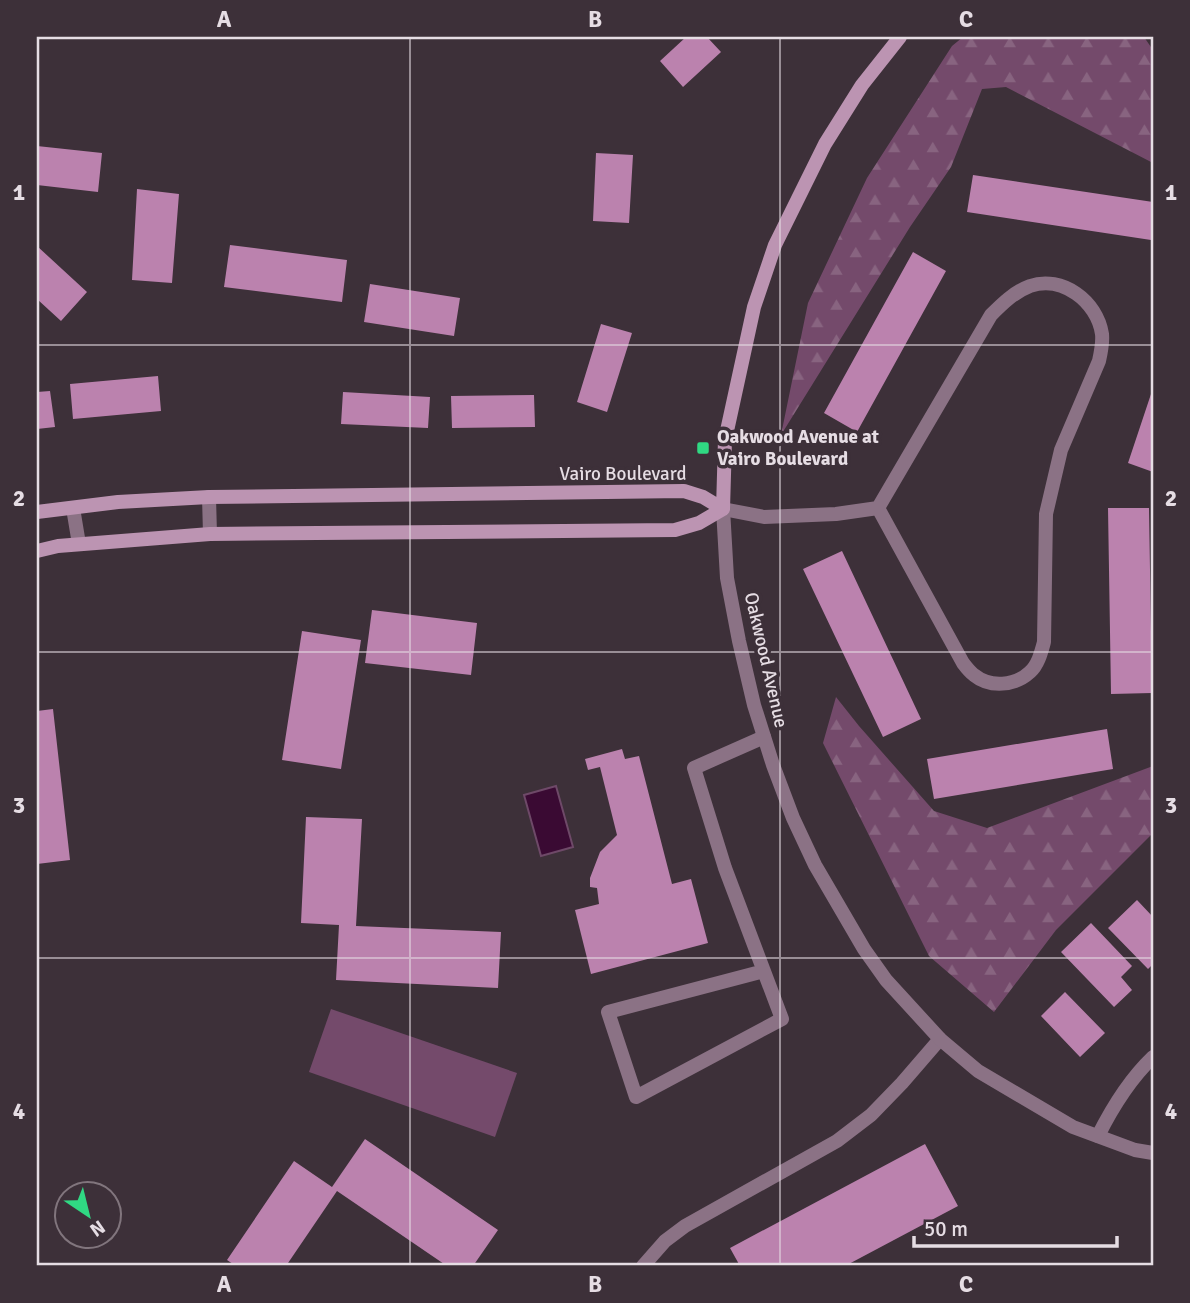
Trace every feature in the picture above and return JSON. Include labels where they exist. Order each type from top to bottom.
[{"type":"street","name":"Oakwood Avenue","points":[[900,37],[862,85],[825,144],[775,245],[754,307],[725,440],[723,509],[727,578],[739,641],[754,705],[793,818],[825,883],[864,949],[886,980],[940,1039],[978,1071],[1073,1127],[1135,1150],[1153,1153]]},
{"type":"street","points":[[1051,283],[1068,287],[1085,301],[1102,332],[1103,347],[1061,450],[1046,514],[1044,642],[1031,671],[1016,681],[1001,684],[986,682],[973,675],[963,663],[878,508],[991,316],[1001,304],[1031,286],[1051,283]]},
{"type":"street","name":"Vairo Boulevard","points":[[37,512],[118,502],[209,497],[684,491],[703,497],[723,509]]},
{"type":"street","points":[[209,497],[210,534]]},
{"type":"street","points":[[73,508],[79,544]]},
{"type":"street","points":[[37,551],[58,546],[210,534],[675,530],[699,523],[723,509],[764,517],[835,514],[878,508]]},
{"type":"street","points":[[764,737],[694,768],[725,868],[764,971],[782,1019],[636,1097],[608,1012],[764,971]]},
{"type":"street","points":[[643,1266],[665,1241],[685,1226],[837,1142],[871,1115],[940,1039]]},
{"type":"street","points":[[1098,1136],[1143,1066],[1153,1057]]},
{"type":"green space","points":[[963,37],[1144,37],[1153,50],[1153,163],[1006,87],[982,89],[951,167],[910,227],[781,435],[808,303],[867,178],[952,46]]},
{"type":"green space","points":[[836,697],[934,811],[987,828],[1153,766],[1153,833],[1056,930],[994,1012],[929,956],[823,743]]},
{"type":"green space","points":[[331,1009],[517,1073],[495,1137],[309,1072]]},
{"type":"shaded area","points":[[556,786],[573,847],[541,856],[524,795]]},
{"type":"building","points":[[686,37],[707,37],[721,52],[683,87],[660,61]]},
{"type":"building","points":[[37,146],[102,153],[98,192],[37,185]]},
{"type":"building","points":[[596,153],[633,155],[629,223],[593,221]]},
{"type":"building","points":[[973,175],[1153,202],[1151,240],[967,212]]},
{"type":"building","points":[[137,189],[179,194],[172,283],[132,280]]},
{"type":"building","points":[[230,245],[347,260],[342,302],[224,287]]},
{"type":"building","points":[[37,246],[87,292],[61,321],[37,299]]},
{"type":"building","points":[[913,252],[946,271],[857,432],[824,413]]},
{"type":"building","points":[[370,284],[460,298],[454,336],[364,322]]},
{"type":"building","points":[[601,324],[632,333],[607,412],[577,402]]},
{"type":"building","points":[[158,376],[161,411],[73,419],[70,384]]},
{"type":"building","points":[[1153,388],[1153,472],[1128,463]]},
{"type":"building","points":[[50,391],[55,427],[37,429],[37,392]]},
{"type":"building","points":[[343,392],[430,397],[428,428],[341,424]]},
{"type":"building","points":[[534,395],[535,427],[452,428],[451,396]]},
{"type":"building","points":[[1108,508],[1149,508],[1152,693],[1111,694]]},
{"type":"building","points":[[842,551],[921,719],[883,737],[803,569]]},
{"type":"building","points":[[372,610],[477,623],[471,675],[365,663]]},
{"type":"building","points":[[302,631],[361,640],[341,769],[282,760]]},
{"type":"building","points":[[53,709],[70,860],[37,864],[37,711]]},
{"type":"building","points":[[1107,729],[1113,769],[934,799],[927,759]]},
{"type":"building","points":[[622,749],[625,759],[639,756],[672,884],[691,879],[708,943],[591,974],[575,910],[599,904],[597,888],[590,887],[590,878],[600,852],[617,835],[600,767],[588,770],[585,759]]},
{"type":"building","points":[[306,817],[362,819],[356,926],[501,932],[498,988],[336,980],[339,925],[301,923]]},
{"type":"building","points":[[1137,900],[1153,917],[1153,964],[1148,969],[1108,928]]},
{"type":"building","points":[[1091,923],[1132,966],[1121,977],[1132,990],[1114,1007],[1061,952]]},
{"type":"building","points":[[1065,992],[1105,1033],[1080,1057],[1041,1016]]},
{"type":"building","points":[[365,1139],[498,1230],[473,1266],[447,1266],[337,1191],[286,1266],[236,1266],[227,1260],[294,1161],[332,1187]]},
{"type":"building","points":[[925,1144],[958,1206],[845,1266],[740,1266],[730,1248]]},
{"type":"place","name":"Oakwood Avenue at Vairo Boulevard","points":[[703,448]]}]
